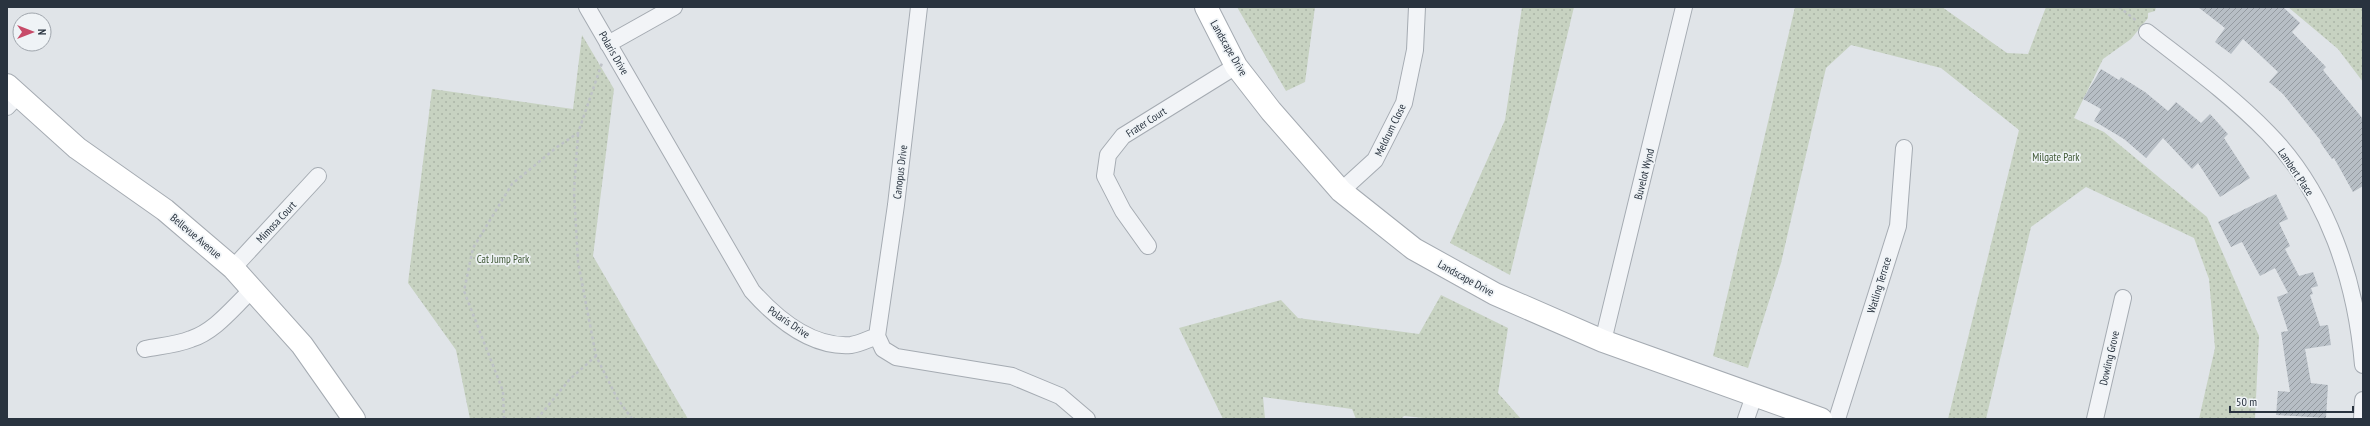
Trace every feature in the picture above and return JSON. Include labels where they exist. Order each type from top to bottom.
[{"type":"street","name":"Polaris Drive","points":[[586,7],[752,291],[770,311],[796,329],[824,344],[852,345],[877,336]]},
{"type":"street","points":[[608,44],[674,7]]},
{"type":"street","name":"Canopus Drive","points":[[877,336],[896,205],[919,7]]},
{"type":"street","name":"Landscape Drive","points":[[1206,7],[1236,66],[1271,111],[1341,191],[1414,249],[1495,294],[1603,341],[1821,419]]},
{"type":"street","name":"Meldrum Close","points":[[1341,191],[1376,160],[1404,103],[1415,50],[1417,7]]},
{"type":"street","name":"Buvelot Wynd","points":[[1603,341],[1684,7]]},
{"type":"street","name":"Lambert Place","points":[[2147,32],[2232,98],[2269,134],[2299,172],[2325,218],[2347,272],[2360,325],[2363,365]]},
{"type":"street","name":"Frater Court","points":[[1148,246],[1123,211],[1105,176],[1108,155],[1124,136],[1236,66]]},
{"type":"street","name":"Bellevue Avenue","points":[[10,96],[77,148],[165,210],[233,268],[302,345],[354,419]]},
{"type":"street","name":"Watling Terrace","points":[[1837,419],[1898,226],[1904,148]]},
{"type":"street","name":"Mimosa Court","points":[[233,268],[318,176]]},
{"type":"street","points":[[145,350],[183,342],[201,335],[219,321],[253,289]]},
{"type":"street","name":"Dowling Grove","points":[[2095,419],[2123,298]]},
{"type":"street","points":[[877,336],[884,349],[896,357],[1012,376],[1060,396],[1087,419]]},
{"type":"street","points":[[1746,419],[1754,396]]},
{"type":"street","points":[[2362,419],[2363,400]]},
{"type":"path","points":[[2119,7],[2134,17],[2147,32]]},
{"type":"path","points":[[608,44],[578,133],[574,191],[578,262],[596,356],[616,398],[632,419]]},
{"type":"path","points":[[504,419],[503,391],[464,291],[472,248],[512,184],[556,147],[578,133]]},
{"type":"path","points":[[537,419],[570,379],[596,356]]},
{"type":"green space","points":[[1237,7],[1315,7],[1305,82],[1286,91]]},
{"type":"green space","points":[[1522,7],[1574,7],[1510,275],[1450,243],[1505,120]]},
{"type":"green space","name":"Milgate Park","points":[[1795,7],[1942,7],[2007,53],[2028,54],[2046,7],[2156,7],[2155,11],[2148,13],[2148,18],[2131,39],[2103,59],[2074,118],[2104,132],[2207,217],[2259,336],[2255,419],[2199,419],[2215,348],[2209,279],[2194,238],[2086,187],[2031,227],[1986,419],[1948,419],[2019,130],[1941,68],[1851,45],[1826,68],[1781,263],[1748,368],[1713,356]]},
{"type":"green space","points":[[2288,7],[2363,7],[2363,82],[2338,49]]},
{"type":"green space","name":"Cat Jump Park","points":[[582,35],[614,89],[593,256],[688,419],[470,419],[456,350],[408,283],[432,89],[573,109]]},
{"type":"green space","points":[[1441,295],[1508,328],[1498,393],[1521,419],[1433,419],[1404,416],[1401,419],[1356,419],[1352,409],[1263,397],[1265,419],[1223,419],[1179,328],[1281,300],[1298,318],[1419,334]]},
{"type":"building","points":[[2198,7],[2283,7],[2300,23],[2292,32],[2326,67],[2323,70],[2363,119],[2363,186],[2353,192],[2334,158],[2332,159],[2320,142],[2321,141],[2283,94],[2269,82],[2278,72],[2243,39],[2231,54],[2215,42],[2225,28]]},
{"type":"building","points":[[2101,69],[2119,80],[2121,77],[2145,92],[2168,111],[2176,102],[2201,123],[2210,114],[2228,134],[2224,138],[2250,178],[2220,197],[2198,163],[2192,169],[2163,138],[2146,158],[2124,139],[2094,121],[2101,109],[2083,99]]},
{"type":"building","points":[[2276,194],[2288,219],[2279,223],[2290,246],[2285,249],[2299,276],[2313,272],[2318,286],[2311,288],[2313,294],[2310,295],[2320,326],[2328,325],[2331,345],[2305,349],[2311,383],[2328,385],[2326,418],[2276,415],[2278,391],[2290,392],[2281,332],[2288,331],[2277,297],[2288,293],[2275,268],[2260,276],[2242,242],[2231,247],[2218,222]]}]
